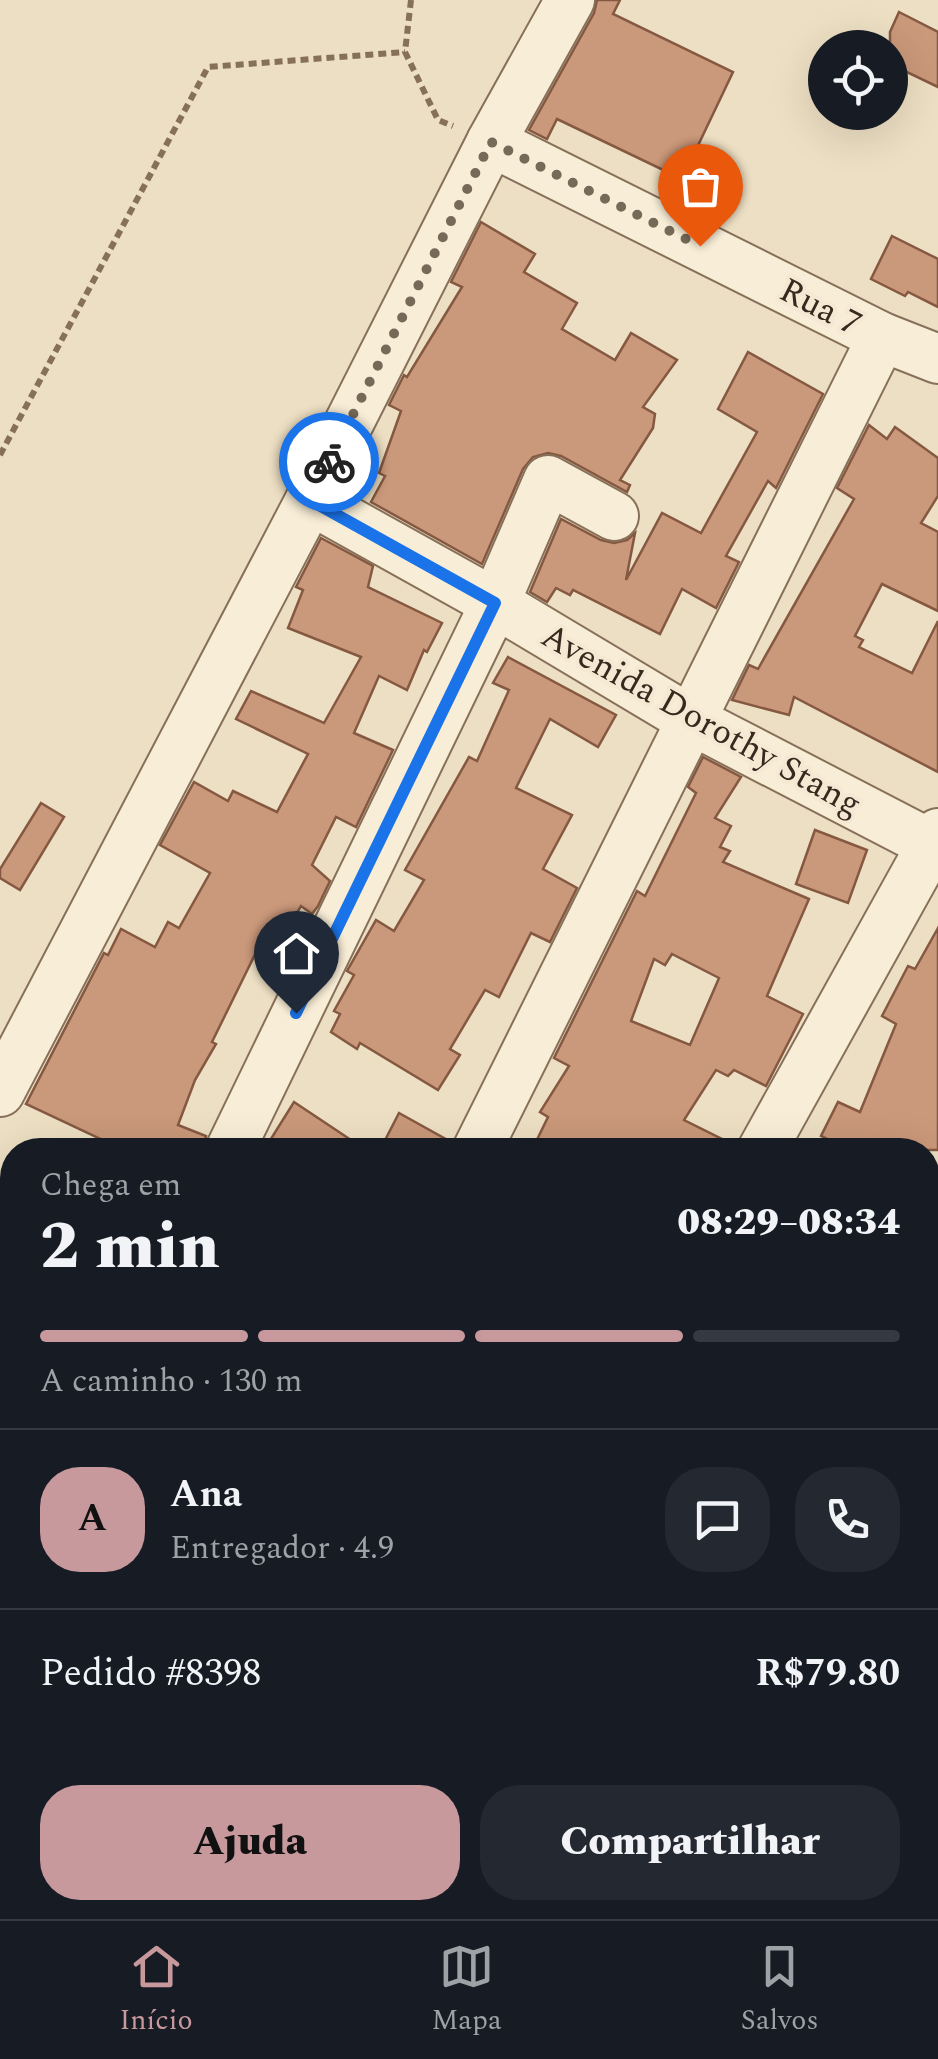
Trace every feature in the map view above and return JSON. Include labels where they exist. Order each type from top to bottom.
[{"type":"street","points":[[0,1092],[310,500],[491,142],[570,0]]},
{"type":"street","name":"Rua 7","points":[[491,142],[882,338],[938,359]]},
{"type":"street","points":[[483,1138],[882,338]]},
{"type":"street","points":[[236,1138],[495,603],[548,480],[614,516]]},
{"type":"street","name":"Avenida Dorothy Stang","points":[[310,500],[495,603],[689,719],[936,842]]},
{"type":"street","points":[[769,1138],[936,842]]},
{"type":"path","points":[[411,0],[405,52],[438,120],[491,142]]},
{"type":"path","points":[[0,455],[208,66],[405,52]]},
{"type":"building","points":[[597,0],[620,0],[613,14],[733,72],[682,179],[557,119],[547,139],[529,130],[594,13]]},
{"type":"building","points":[[899,12],[938,32],[938,87],[908,73],[908,30],[891,30]]},
{"type":"building","points":[[481,222],[535,254],[524,272],[577,303],[562,329],[615,360],[631,333],[677,360],[643,407],[655,414],[653,428],[620,480],[630,485],[627,492],[561,456],[548,453],[533,457],[523,469],[482,564],[371,502],[385,476],[379,473],[401,411],[389,405],[404,375],[407,377],[462,287],[451,282]]},
{"type":"building","points":[[892,236],[938,259],[938,307],[871,279]]},
{"type":"building","points":[[748,352],[823,394],[776,488],[768,481],[726,556],[739,562],[716,608],[682,589],[660,634],[573,590],[570,595],[556,588],[547,602],[530,592],[561,519],[614,543],[635,533],[626,580],[662,513],[701,533],[757,432],[718,409]]},
{"type":"building","points":[[869,425],[887,439],[895,427],[938,458],[938,496],[921,523],[938,532],[938,611],[882,584],[855,636],[863,640],[859,647],[912,673],[938,621],[938,772],[794,697],[789,715],[732,700],[749,665],[758,669],[854,499],[837,488]]},
{"type":"building","points":[[321,538],[373,566],[368,587],[442,623],[427,652],[424,650],[407,690],[379,676],[354,733],[393,750],[356,827],[336,817],[312,865],[330,881],[318,906],[312,914],[301,906],[278,945],[264,936],[212,1042],[216,1044],[195,1080],[178,1125],[206,1138],[99,1138],[26,1104],[104,953],[108,955],[121,929],[155,947],[168,922],[179,928],[210,873],[160,845],[194,782],[228,801],[233,791],[277,812],[308,754],[236,719],[251,691],[324,723],[361,657],[288,628],[303,590],[296,587]]},
{"type":"building","points":[[508,657],[616,715],[598,747],[550,719],[516,788],[572,815],[543,869],[577,888],[550,942],[531,933],[499,997],[485,990],[450,1049],[460,1055],[438,1090],[360,1043],[357,1049],[331,1032],[340,1014],[334,1011],[354,975],[347,971],[376,920],[394,931],[424,880],[405,870],[469,757],[477,761],[509,690],[493,683]]},
{"type":"building","points":[[703,757],[741,777],[715,818],[731,826],[720,847],[730,851],[723,862],[809,899],[767,996],[803,1014],[766,1086],[734,1070],[728,1076],[716,1070],[684,1120],[720,1138],[538,1138],[548,1117],[540,1112],[569,1066],[554,1058],[637,891],[645,896],[696,793],[688,787]],"holes":[[[672,954],[719,978],[690,1045],[631,1021],[654,959],[665,965]]]},
{"type":"building","points":[[41,803],[64,817],[20,890],[0,878],[0,869]]},
{"type":"building","points":[[815,830],[867,850],[848,903],[796,884]]},
{"type":"building","points":[[938,928],[938,1138],[821,1136],[838,1102],[860,1112],[896,1024],[882,1016],[908,966],[915,969]]},
{"type":"building","points":[[294,1102],[348,1138],[272,1138]]},
{"type":"building","points":[[399,1113],[444,1138],[386,1138]]},
{"type":"way so far","points":[[329,462],[491,142],[700,246]]},
{"type":"route","points":[[296,1013],[495,603],[310,500],[329,462]]}]
